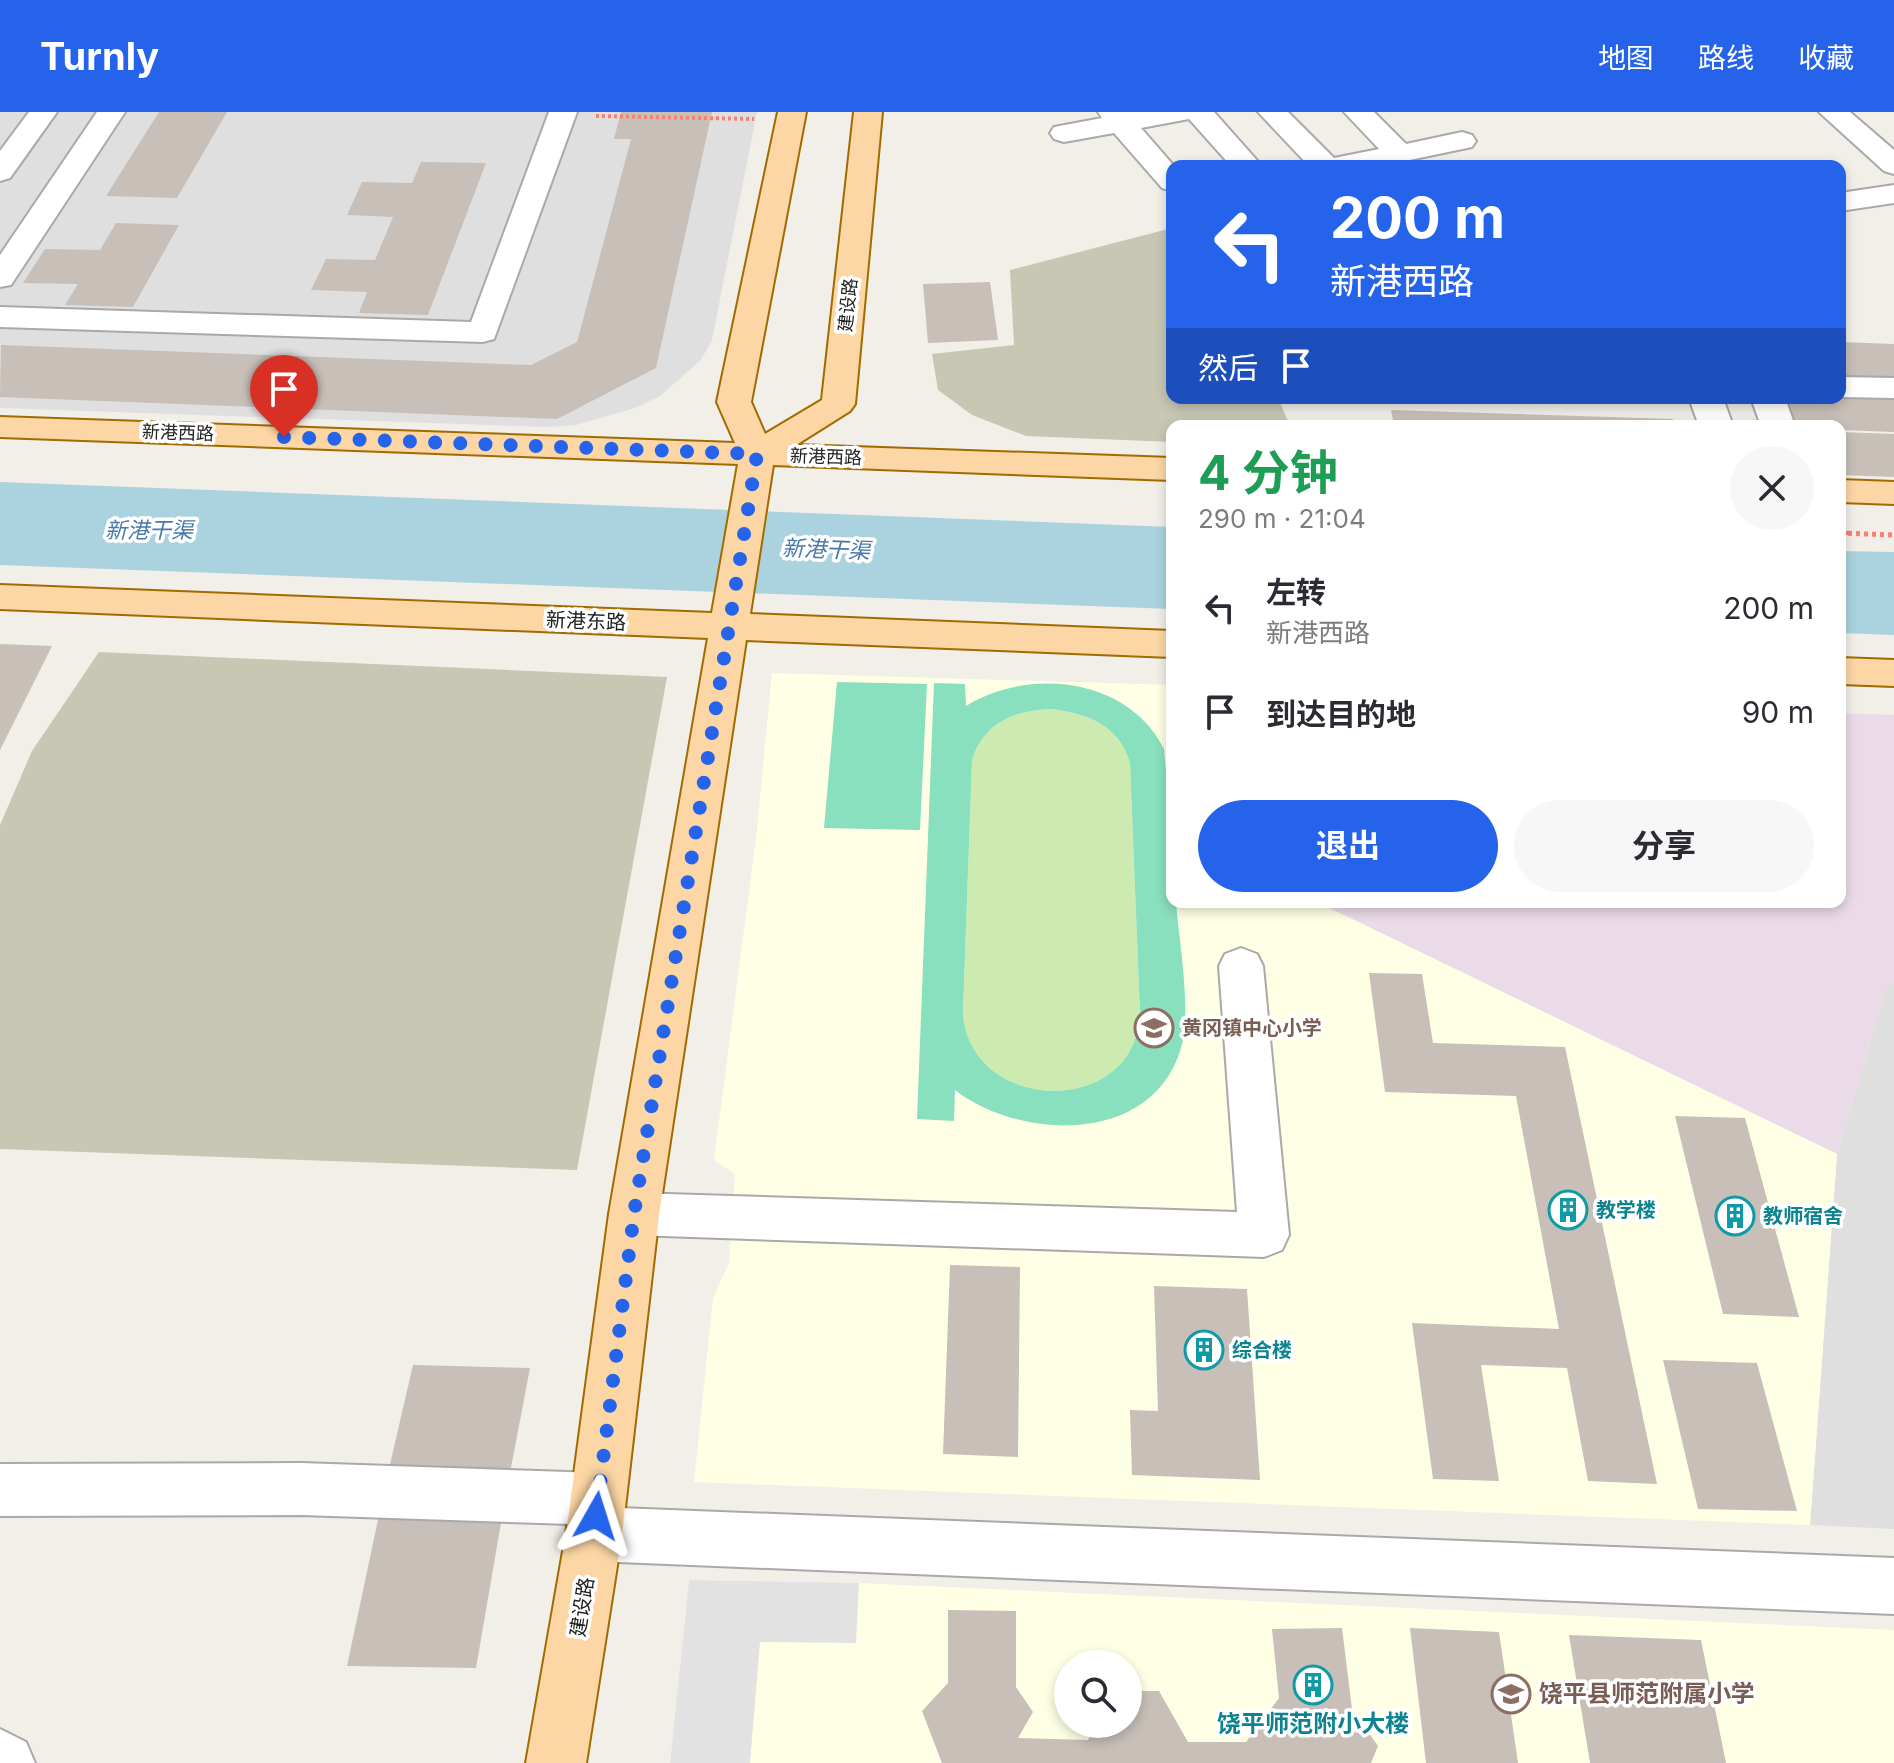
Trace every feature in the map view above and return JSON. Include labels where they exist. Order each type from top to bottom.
[{"type":"main road","name":"建设路","points":[[556,1763],[596,1516],[634,1214],[757,454],[838,404],[868,112]]},
{"type":"main road","points":[[757,454],[734,402],[792,116]]},
{"type":"main road","name":"新港西路","points":[[0,427],[1166,469]]},
{"type":"main road","points":[[1846,491],[1894,493]]},
{"type":"main road","name":"新港东路","points":[[0,597],[1166,644]]},
{"type":"main road","points":[[1846,671],[1894,673]]},
{"type":"street","points":[[0,172],[43,112]]},
{"type":"street","points":[[0,278],[111,112]]},
{"type":"street","points":[[1064,133],[1117,118],[1182,112]]},
{"type":"street","points":[[1198,112],[1242,160]]},
{"type":"street","points":[[1272,112],[1319,160]]},
{"type":"street","points":[[1358,112],[1400,154]]},
{"type":"street","points":[[1833,112],[1894,165]]},
{"type":"street","points":[[0,317],[483,332],[562,114]]},
{"type":"street","points":[[1117,118],[1166,175]]},
{"type":"street","points":[[1369,160],[1400,154],[1454,132],[1478,160]]},
{"type":"street","points":[[1846,201],[1894,194]]},
{"type":"street","points":[[1846,387],[1894,388]]},
{"type":"street","points":[[634,1214],[1264,1235],[1241,966]]},
{"type":"street","points":[[0,1490],[301,1489],[596,1516],[1894,1586]]},
{"type":"street","points":[[0,1759],[5,1763]]},
{"type":"path","points":[[562,114],[792,116]]},
{"type":"path","points":[[1846,533],[1894,535]]},
{"type":"shaded area","points":[[0,112],[757,112],[712,340],[701,360],[660,396],[635,408],[576,425],[547,427],[0,408]]},
{"type":"shaded area","points":[[1166,230],[1166,404],[1281,404],[1287,420],[1166,420],[1166,442],[1026,436],[972,415],[938,390],[932,354],[1014,345],[1010,270]]},
{"type":"shaded area","points":[[99,652],[667,677],[577,1170],[0,1149],[0,825],[32,751]]},
{"type":"shaded area","name":"黄冈镇中心小学","points":[[772,673],[1166,685],[1166,908],[1329,908],[1837,1154],[1810,1525],[694,1482],[713,1298],[729,1263],[735,1174],[714,1160],[756,838]]},
{"type":"shaded area","points":[[1846,713],[1894,715],[1894,983],[1887,984],[1837,1154],[1329,908],[1846,908]]},
{"type":"shaded area","points":[[1894,983],[1894,1529],[1810,1525],[1837,1154],[1887,984]]},
{"type":"shaded area","name":"饶平县师范附属小学","points":[[689,1580],[859,1583],[1894,1630],[1894,1763],[670,1763]]},
{"type":"shaded area","points":[[689,1580],[859,1583],[856,1643],[760,1642],[750,1763],[670,1763]]},
{"type":"green space","points":[[837,682],[927,684],[920,830],[824,828]]},
{"type":"green space","points":[[934,683],[965,684],[966,706],[1018,686],[1047,683],[1102,693],[1127,706],[1148,725],[1164,749],[1166,908],[1177,908],[1184,976],[1185,1016],[1181,1048],[1166,1080],[1143,1103],[1115,1117],[1082,1124],[1048,1125],[1014,1119],[983,1107],[955,1090],[954,1121],[917,1119]],"holes":[[[1050,709],[1077,714],[1110,730],[1125,750],[1130,763],[1140,1015],[1131,1049],[1111,1073],[1083,1087],[1051,1091],[1020,1085],[992,1070],[972,1045],[963,1012],[972,761],[984,737],[1012,716]]]},
{"type":"green space","points":[[1050,709],[1077,714],[1100,723],[1118,739],[1130,763],[1140,1015],[1131,1049],[1111,1073],[1083,1087],[1051,1091],[1020,1085],[992,1070],[972,1045],[963,1012],[972,761],[984,737],[1001,722],[1012,716]]},
{"type":"water","name":"新港干渠","points":[[0,482],[1166,527],[1166,609],[0,565]]},
{"type":"water","points":[[1846,551],[1894,552],[1894,635],[1846,633]]},
{"type":"building","points":[[159,112],[227,112],[177,198],[106,196]]},
{"type":"building","points":[[621,112],[712,112],[656,368],[557,419],[0,397],[1,345],[531,365],[577,342],[631,139],[614,139]]},
{"type":"building","points":[[421,162],[486,163],[428,315],[359,313],[367,292],[311,290],[326,259],[375,260],[393,217],[347,215],[362,182],[412,183]]},
{"type":"building","points":[[116,223],[179,225],[133,307],[65,305],[78,284],[23,283],[45,249],[100,250]]},
{"type":"building","points":[[990,282],[998,340],[928,343],[923,284]]},
{"type":"building","points":[[1846,342],[1894,344],[1894,383],[1846,381]]},
{"type":"building","points":[[1846,392],[1894,394],[1894,432],[1846,430],[1846,420],[1791,420],[1784,404],[1846,404]]},
{"type":"building","points":[[1391,410],[1673,420],[1393,420]]},
{"type":"building","points":[[1846,432],[1894,434],[1894,477],[1846,475]]},
{"type":"building","points":[[0,644],[52,646],[0,750]]},
{"type":"building","name":"教学楼","points":[[1369,973],[1422,974],[1433,1043],[1565,1047],[1657,1484],[1588,1481],[1567,1368],[1481,1365],[1499,1481],[1433,1479],[1412,1323],[1559,1329],[1516,1096],[1385,1092]]},
{"type":"building","name":"教师宿舍","points":[[1675,1116],[1745,1118],[1799,1317],[1723,1314]]},
{"type":"building","points":[[950,1265],[1020,1267],[1018,1457],[943,1454]]},
{"type":"building","name":"综合楼","points":[[1154,1286],[1247,1289],[1260,1480],[1132,1475],[1130,1410],[1158,1411]]},
{"type":"building","points":[[1663,1360],[1757,1363],[1797,1511],[1698,1509]]},
{"type":"building","points":[[413,1365],[530,1368],[509,1478],[388,1473]]},
{"type":"building","points":[[379,1515],[502,1517],[476,1668],[347,1666]]},
{"type":"building","name":"饶平师范附小大楼","points":[[948,1610],[1016,1611],[1016,1687],[1033,1712],[1018,1738],[1142,1738],[1142,1691],[1159,1691],[1188,1742],[1246,1742],[1279,1698],[1272,1629],[1342,1628],[1352,1709],[1378,1746],[1371,1763],[942,1763],[922,1711],[948,1683]]},
{"type":"building","points":[[1410,1628],[1499,1632],[1518,1763],[1426,1763]]},
{"type":"building","points":[[1569,1635],[1701,1640],[1726,1763],[1590,1763]]},
{"type":"place","name":"黄冈镇中心小学","points":[[1154,1028]]},
{"type":"place","name":"教学楼","points":[[1568,1210]]},
{"type":"place","name":"教师宿舍","points":[[1735,1216]]},
{"type":"place","name":"综合楼","points":[[1204,1350]]},
{"type":"place","name":"饶平师范附小大楼","points":[[1313,1685]]},
{"type":"place","name":"饶平县师范附属小学","points":[[1511,1694]]},
{"type":"route","points":[[284,437],[757,454],[634,1214],[596,1516]]}]
